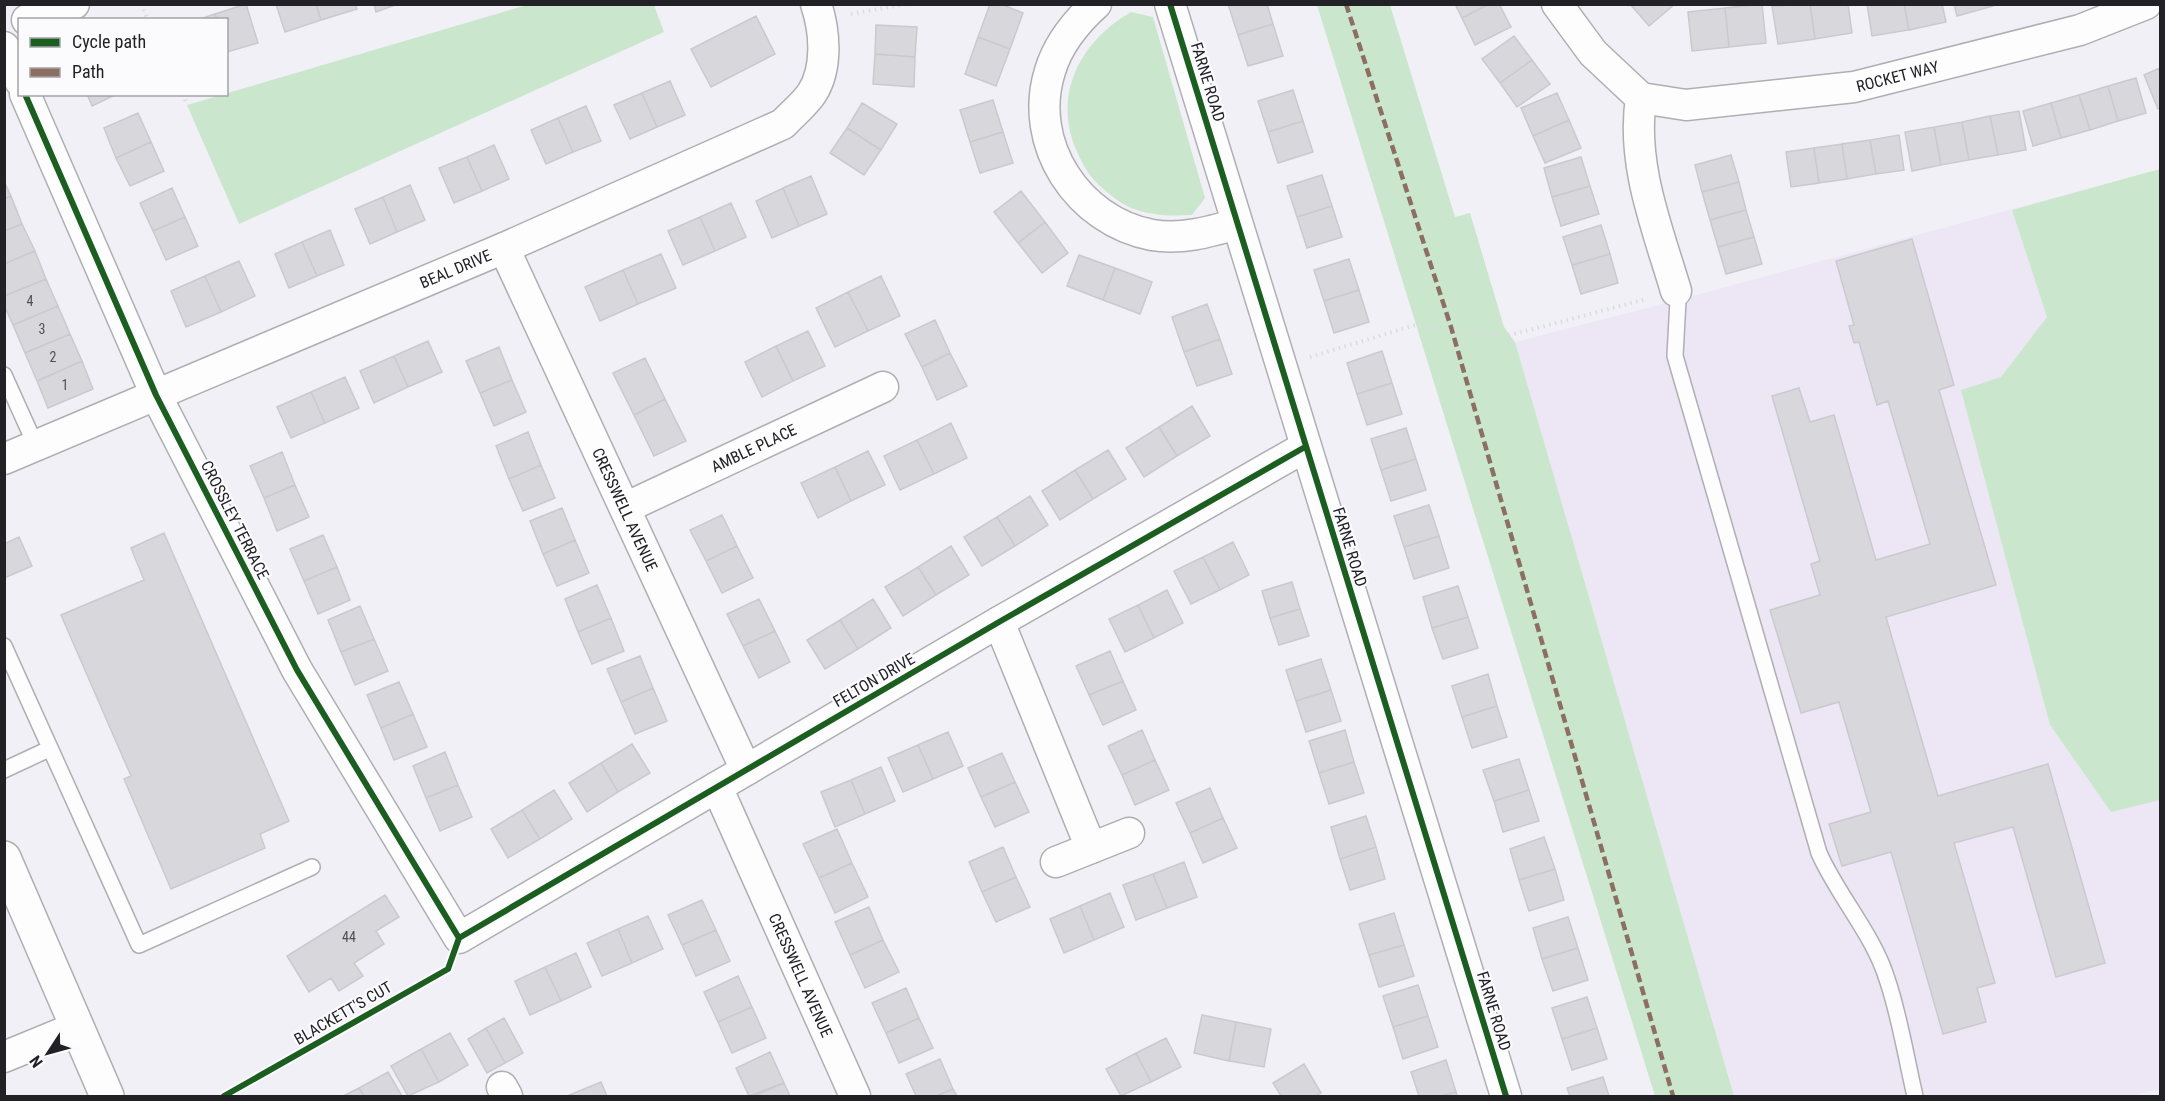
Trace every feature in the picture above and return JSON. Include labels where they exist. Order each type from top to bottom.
[{"type":"main road","points":[[4,858],[107,1096]]},
{"type":"street","points":[[33,18],[74,4]]},
{"type":"street","points":[[1096,4],[1076,23],[1059,48],[1049,71],[1044,97],[1046,130],[1058,166],[1089,206],[1131,230],[1177,237],[1237,224]]},
{"type":"street","name":"FARNE ROAD","points":[[1170,4],[1506,1096]]},
{"type":"street","points":[[1557,4],[1593,54],[1641,98],[1637,126],[1639,164],[1676,291]]},
{"type":"street","name":"ROCKET WAY","points":[[1641,98],[1686,105],[1854,87],[2080,30],[2146,4]]},
{"type":"street","name":"BEAL DRIVE","points":[[4,459],[504,248],[783,124],[813,92],[823,59],[819,12]]},
{"type":"street","points":[[4,47],[18,77]]},
{"type":"street","name":"CROSSLEY TERRACE","points":[[26,96],[156,395],[297,670],[459,939]]},
{"type":"street","name":"CRESSWELL AVENUE","points":[[504,248],[746,770]]},
{"type":"street","name":"AMBLE PLACE","points":[[625,508],[883,387]]},
{"type":"street","name":"FELTON DRIVE","points":[[459,939],[999,622],[1305,447]]},
{"type":"street","points":[[999,622],[1091,848]]},
{"type":"street","name":"CRESSWELL AVENUE","points":[[717,787],[855,1096]]},
{"type":"street","points":[[1056,862],[1129,833]]},
{"type":"street","points":[[4,1057],[77,1027]]},
{"type":"lane","points":[[1676,291],[1678,300],[1675,356],[1819,853],[1887,979],[1915,1096]]},
{"type":"lane","points":[[4,375],[36,446]]},
{"type":"lane","points":[[4,646],[139,945],[312,867]]},
{"type":"lane","points":[[4,770],[49,749]]},
{"type":"path","points":[[141,4],[147,18]]},
{"type":"path","points":[[819,12],[906,4]]},
{"type":"path","points":[[184,96],[188,105]]},
{"type":"path","points":[[1280,366],[1415,325],[1506,336],[1676,291]]},
{"type":"shaded area","points":[[2160,169],[2160,1089],[2132,1096],[1734,1096],[1515,342]]},
{"type":"green space","points":[[527,5],[654,5],[664,32],[239,224],[187,105],[218,96],[228,96],[228,93]]},
{"type":"green space","points":[[1317,5],[1390,5],[1455,217],[1470,213],[1504,327],[1515,342],[1734,1096],[1655,1096]]},
{"type":"green space","points":[[1131,12],[1153,17],[1205,198],[1192,215],[1151,213],[1122,203],[1103,189],[1091,176],[1075,147],[1069,127],[1068,107],[1070,87],[1076,69],[1098,37]]},
{"type":"green space","points":[[2160,169],[2160,800],[2111,812],[2050,725],[1961,390],[2001,377],[2047,317],[2012,210]]},
{"type":"building","points":[[246,4],[258,43],[228,52],[228,18],[216,18],[215,14]]},
{"type":"building","points":[[276,4],[316,4],[321,20],[285,32]]},
{"type":"building","points":[[316,4],[355,4],[357,9],[321,20]]},
{"type":"building","points":[[374,4],[398,4],[376,12]]},
{"type":"building","points":[[990,4],[1001,4],[1023,13],[1010,49],[978,37]]},
{"type":"building","points":[[1228,4],[1267,4],[1273,24],[1238,35]]},
{"type":"building","points":[[1455,4],[1489,4],[1462,18]]},
{"type":"building","points":[[1489,4],[1499,4],[1511,27],[1475,45],[1462,18]]},
{"type":"building","points":[[1630,4],[1675,4],[1649,26]]},
{"type":"building","points":[[1762,4],[1766,43],[1729,47],[1725,8]]},
{"type":"building","points":[[1810,4],[1848,4],[1852,33],[1815,39]]},
{"type":"building","points":[[1810,4],[1815,39],[1778,44],[1772,6]]},
{"type":"building","points":[[1867,4],[1904,4],[1909,30],[1872,36]]},
{"type":"building","points":[[1904,4],[1942,4],[1946,22],[1909,30]]},
{"type":"building","points":[[1954,4],[1993,4],[1993,6],[1957,16]]},
{"type":"building","points":[[1725,8],[1729,47],[1692,51],[1688,12]]},
{"type":"building","points":[[215,14],[216,18],[203,18]]},
{"type":"building","points":[[756,16],[775,54],[711,87],[691,49]]},
{"type":"building","points":[[1273,24],[1283,56],[1248,66],[1238,35]]},
{"type":"building","points":[[876,25],[917,27],[915,57],[875,54]]},
{"type":"building","points":[[1514,36],[1532,60],[1500,83],[1482,59]]},
{"type":"building","points":[[978,37],[1010,49],[996,86],[965,74]]},
{"type":"building","points":[[875,54],[915,57],[914,87],[873,84]]},
{"type":"building","points":[[1532,60],[1550,84],[1517,107],[1500,83]]},
{"type":"building","points":[[2160,68],[2160,108],[2158,109],[2144,75]]},
{"type":"building","points":[[2136,78],[2146,113],[2118,121],[2108,86]]},
{"type":"building","points":[[670,81],[685,115],[657,127],[642,93]]},
{"type":"building","points":[[2108,86],[2118,121],[2090,130],[2079,95]]},
{"type":"building","points":[[1293,90],[1303,121],[1268,132],[1258,101]]},
{"type":"building","points":[[642,93],[657,127],[630,139],[614,105]]},
{"type":"building","points":[[1557,93],[1569,120],[1533,136],[1521,108]]},
{"type":"building","points":[[2079,95],[2090,130],[2061,138],[2051,103]]},
{"type":"building","points":[[88,96],[113,96],[92,106]]},
{"type":"building","points":[[993,100],[1003,132],[970,142],[960,110]]},
{"type":"building","points":[[862,103],[897,124],[881,150],[847,128]]},
{"type":"building","points":[[2051,103],[2061,138],[2033,146],[2023,111]]},
{"type":"building","points":[[586,106],[601,141],[573,152],[558,118]]},
{"type":"building","points":[[2019,111],[2026,150],[1998,155],[1990,116]]},
{"type":"building","points":[[138,113],[151,142],[116,158],[104,128]]},
{"type":"building","points":[[1990,116],[1998,155],[1969,160],[1962,122]]},
{"type":"building","points":[[558,118],[573,152],[546,164],[531,130]]},
{"type":"building","points":[[1569,120],[1581,148],[1545,163],[1533,136]]},
{"type":"building","points":[[1303,121],[1313,152],[1278,163],[1268,132]]},
{"type":"building","points":[[1962,122],[1969,160],[1941,165],[1934,127]]},
{"type":"building","points":[[1934,127],[1941,165],[1912,171],[1905,132]]},
{"type":"building","points":[[847,128],[881,150],[864,175],[830,153]]},
{"type":"building","points":[[1003,132],[1013,163],[980,173],[970,142]]},
{"type":"building","points":[[1899,135],[1904,170],[1876,174],[1870,140]]},
{"type":"building","points":[[1870,140],[1876,174],[1847,179],[1842,144]]},
{"type":"building","points":[[151,142],[164,171],[130,186],[116,158]]},
{"type":"building","points":[[1842,144],[1847,179],[1819,183],[1814,148]]},
{"type":"building","points":[[494,145],[509,179],[482,191],[467,157]]},
{"type":"building","points":[[1814,148],[1819,183],[1791,187],[1786,152]]},
{"type":"building","points":[[1731,155],[1739,182],[1702,192],[1695,165]]},
{"type":"building","points":[[467,157],[482,191],[454,203],[439,168]]},
{"type":"building","points":[[1581,157],[1590,186],[1552,197],[1544,168]]},
{"type":"building","points":[[1322,175],[1332,206],[1297,217],[1287,186]]},
{"type":"building","points":[[811,176],[827,214],[799,226],[783,188]]},
{"type":"building","points":[[4,181],[11,196],[4,199]]},
{"type":"building","points":[[1739,182],[1746,210],[1710,220],[1702,192]]},
{"type":"building","points":[[410,185],[425,220],[397,232],[383,197]]},
{"type":"building","points":[[1590,186],[1599,214],[1561,226],[1552,197]]},
{"type":"building","points":[[172,188],[185,217],[153,231],[140,203]]},
{"type":"building","points":[[783,188],[799,226],[772,238],[756,201]]},
{"type":"building","points":[[1021,191],[1045,222],[1018,243],[994,212]]},
{"type":"building","points":[[11,196],[22,224],[4,231],[4,199]]},
{"type":"building","points":[[383,197],[397,232],[370,244],[355,209]]},
{"type":"building","points":[[731,203],[746,237],[715,251],[700,217]]},
{"type":"building","points":[[1332,206],[1342,237],[1307,248],[1297,217]]},
{"type":"building","points":[[1746,210],[1754,237],[1718,247],[1710,220]]},
{"type":"building","points":[[185,217],[198,246],[166,260],[153,231]]},
{"type":"building","points":[[700,217],[715,251],[683,265],[668,231]]},
{"type":"building","points":[[1045,222],[1068,253],[1042,273],[1018,243]]},
{"type":"building","points":[[22,224],[35,251],[4,264],[4,231]]},
{"type":"building","points":[[1601,225],[1610,254],[1572,265],[1563,237]]},
{"type":"building","points":[[330,230],[344,265],[317,276],[302,242]]},
{"type":"building","points":[[1754,237],[1762,264],[1726,274],[1718,247]]},
{"type":"building","points":[[1912,239],[1954,385],[1939,390],[1996,585],[1886,617],[1938,796],[2048,764],[2105,963],[2056,977],[2013,827],[1954,843],[1995,983],[1977,988],[1986,1022],[1943,1034],[1891,852],[1842,866],[1829,824],[1871,812],[1839,702],[1801,713],[1770,610],[1820,595],[1811,564],[1820,561],[1772,396],[1799,388],[1810,422],[1834,415],[1876,560],[1930,544],[1888,401],[1877,405],[1859,342],[1854,343],[1849,326],[1854,325],[1836,261]]},
{"type":"building","points":[[302,242],[317,276],[289,288],[275,254]]},
{"type":"building","points":[[35,251],[46,279],[4,296],[4,264]]},
{"type":"building","points":[[661,254],[676,288],[638,304],[623,270]]},
{"type":"building","points":[[1610,254],[1618,283],[1581,294],[1572,265]]},
{"type":"building","points":[[1079,255],[1115,268],[1103,300],[1067,286]]},
{"type":"building","points":[[1349,259],[1359,290],[1324,301],[1314,270]]},
{"type":"building","points":[[239,261],[255,296],[221,312],[205,276]]},
{"type":"building","points":[[1115,268],[1152,282],[1140,314],[1103,300]]},
{"type":"building","points":[[623,270],[638,304],[600,321],[585,287]]},
{"type":"building","points":[[205,276],[221,312],[186,327],[171,291]]},
{"type":"building","points":[[881,276],[900,316],[868,331],[848,292]]},
{"type":"building","points":[[46,279],[58,306],[13,325],[4,305],[4,296]]},
{"type":"building","points":[[1359,290],[1369,322],[1334,333],[1324,301]]},
{"type":"building","points":[[848,292],[868,331],[835,347],[816,308]]},
{"type":"building","points":[[1207,304],[1220,339],[1184,352],[1172,317]]},
{"type":"building","points":[[58,306],[70,334],[25,353],[13,325]]},
{"type":"building","points":[[935,320],[950,353],[922,367],[905,334]]},
{"type":"building","points":[[808,331],[825,366],[793,381],[776,346]]},
{"type":"building","points":[[70,334],[82,361],[37,381],[25,353]]},
{"type":"building","points":[[1220,339],[1232,374],[1197,386],[1184,352]]},
{"type":"building","points":[[428,341],[442,372],[408,387],[394,356]]},
{"type":"building","points":[[776,346],[793,381],[762,397],[745,362]]},
{"type":"building","points":[[499,347],[512,380],[480,393],[466,361]]},
{"type":"building","points":[[1382,351],[1392,383],[1357,394],[1347,363]]},
{"type":"building","points":[[950,353],[967,386],[937,400],[922,367]]},
{"type":"building","points":[[394,356],[408,387],[374,403],[360,371]]},
{"type":"building","points":[[645,358],[665,399],[634,415],[613,373]]},
{"type":"building","points":[[82,361],[93,389],[48,408],[37,381]]},
{"type":"building","points":[[345,377],[359,408],[325,423],[311,392]]},
{"type":"building","points":[[512,380],[526,412],[494,426],[480,393]]},
{"type":"building","points":[[1392,383],[1402,414],[1367,425],[1357,394]]},
{"type":"building","points":[[311,392],[325,423],[291,438],[277,407]]},
{"type":"building","points":[[665,399],[686,441],[654,456],[634,415]]},
{"type":"building","points":[[1192,406],[1210,436],[1177,456],[1159,427]]},
{"type":"building","points":[[951,423],[967,458],[934,474],[917,440]]},
{"type":"building","points":[[1159,427],[1177,456],[1144,477],[1126,448]]},
{"type":"building","points":[[1406,428],[1416,459],[1381,470],[1371,439]]},
{"type":"building","points":[[528,432],[541,465],[509,479],[496,446]]},
{"type":"building","points":[[917,440],[934,474],[900,490],[884,456]]},
{"type":"building","points":[[1108,450],[1126,479],[1093,499],[1075,470]]},
{"type":"building","points":[[868,451],[885,485],[851,501],[835,467]]},
{"type":"building","points":[[282,452],[295,485],[264,498],[250,466]]},
{"type":"building","points":[[1416,459],[1426,490],[1391,501],[1381,470]]},
{"type":"building","points":[[541,465],[555,498],[523,511],[509,479]]},
{"type":"building","points":[[835,467],[851,501],[818,518],[801,483]]},
{"type":"building","points":[[1075,470],[1093,499],[1060,520],[1042,491]]},
{"type":"building","points":[[295,485],[309,517],[277,531],[264,498]]},
{"type":"building","points":[[1030,496],[1048,525],[1015,546],[997,517]]},
{"type":"building","points":[[1429,505],[1439,536],[1404,547],[1394,516]]},
{"type":"building","points":[[562,508],[575,540],[543,554],[530,521]]},
{"type":"building","points":[[722,515],[737,546],[706,561],[690,530]]},
{"type":"building","points":[[997,517],[1015,546],[982,566],[964,537]]},
{"type":"building","points":[[164,533],[289,821],[260,834],[265,848],[171,889],[124,779],[131,776],[61,615],[144,580],[131,548]]},
{"type":"building","points":[[323,535],[337,567],[304,581],[290,549]]},
{"type":"building","points":[[1439,536],[1449,568],[1414,579],[1404,547]]},
{"type":"building","points":[[19,537],[32,566],[4,578],[4,544]]},
{"type":"building","points":[[575,540],[589,573],[557,586],[543,554]]},
{"type":"building","points":[[1233,542],[1249,575],[1220,590],[1203,557]]},
{"type":"building","points":[[737,546],[753,578],[722,593],[706,561]]},
{"type":"building","points":[[951,546],[969,575],[936,595],[918,567]]},
{"type":"building","points":[[1203,557],[1220,590],[1191,604],[1174,571]]},
{"type":"building","points":[[337,567],[350,600],[318,614],[304,581]]},
{"type":"building","points":[[918,567],[936,595],[903,616],[885,587]]},
{"type":"building","points":[[1292,582],[1300,609],[1270,618],[1262,591]]},
{"type":"building","points":[[597,585],[611,618],[578,632],[565,599]]},
{"type":"building","points":[[1458,586],[1468,617],[1432,628],[1423,597]]},
{"type":"building","points":[[1167,590],[1183,623],[1154,638],[1138,605]]},
{"type":"building","points":[[759,599],[775,631],[743,646],[727,614]]},
{"type":"building","points":[[873,599],[891,628],[858,649],[840,620]]},
{"type":"building","points":[[1138,605],[1154,638],[1125,652],[1109,619]]},
{"type":"building","points":[[360,606],[374,639],[341,652],[328,620]]},
{"type":"building","points":[[1300,609],[1309,636],[1279,645],[1270,618]]},
{"type":"building","points":[[1468,617],[1478,648],[1443,659],[1432,628]]},
{"type":"building","points":[[611,618],[624,651],[592,664],[578,632]]},
{"type":"building","points":[[840,620],[858,649],[825,669],[807,640]]},
{"type":"building","points":[[775,631],[790,662],[759,678],[743,646]]},
{"type":"building","points":[[374,639],[388,671],[355,685],[341,652]]},
{"type":"building","points":[[1110,651],[1123,681],[1089,695],[1076,666]]},
{"type":"building","points":[[640,656],[653,688],[621,702],[607,669]]},
{"type":"building","points":[[1321,659],[1331,690],[1296,701],[1286,670]]},
{"type":"building","points":[[1488,674],[1497,706],[1462,717],[1452,686]]},
{"type":"building","points":[[1123,681],[1136,710],[1103,725],[1089,695]]},
{"type":"building","points":[[399,682],[413,714],[381,728],[367,695]]},
{"type":"building","points":[[653,688],[667,721],[635,734],[621,702]]},
{"type":"building","points":[[1331,690],[1341,721],[1306,732],[1296,701]]},
{"type":"building","points":[[1497,706],[1507,737],[1472,748],[1462,717]]},
{"type":"building","points":[[413,714],[427,747],[394,760],[381,728]]},
{"type":"building","points":[[1142,730],[1155,760],[1122,775],[1108,746]]},
{"type":"building","points":[[1345,730],[1354,762],[1319,773],[1309,741]]},
{"type":"building","points":[[948,732],[963,766],[933,779],[918,745]]},
{"type":"building","points":[[632,744],[650,773],[618,792],[601,763]]},
{"type":"building","points":[[918,745],[933,779],[903,792],[888,758]]},
{"type":"building","points":[[445,752],[458,785],[426,798],[413,766]]},
{"type":"building","points":[[1002,753],[1015,782],[981,797],[968,768]]},
{"type":"building","points":[[1519,759],[1529,790],[1494,801],[1483,770]]},
{"type":"building","points":[[1155,760],[1169,790],[1135,805],[1122,775]]},
{"type":"building","points":[[1354,762],[1364,793],[1329,804],[1319,773]]},
{"type":"building","points":[[601,763],[618,792],[587,812],[569,783]]},
{"type":"building","points":[[881,767],[895,801],[865,814],[851,780]]},
{"type":"building","points":[[851,780],[865,814],[835,827],[821,792]]},
{"type":"building","points":[[1015,782],[1029,812],[995,827],[981,797]]},
{"type":"building","points":[[458,785],[472,817],[440,831],[426,798]]},
{"type":"building","points":[[1210,788],[1223,818],[1190,833],[1176,803]]},
{"type":"building","points":[[554,790],[572,819],[540,839],[522,810]]},
{"type":"building","points":[[1529,790],[1539,821],[1503,832],[1494,801]]},
{"type":"building","points":[[522,810],[540,839],[508,858],[491,829]]},
{"type":"building","points":[[1366,816],[1376,847],[1340,859],[1331,827]]},
{"type":"building","points":[[1223,818],[1237,848],[1203,863],[1190,833]]},
{"type":"building","points":[[837,829],[852,863],[819,878],[803,844]]},
{"type":"building","points":[[1544,837],[1555,869],[1519,880],[1510,849]]},
{"type":"building","points":[[1003,847],[1016,877],[982,892],[969,862]]},
{"type":"building","points":[[1376,847],[1385,879],[1350,890],[1340,859]]},
{"type":"building","points":[[1184,862],[1197,897],[1167,908],[1153,874]]},
{"type":"building","points":[[852,863],[868,897],[835,913],[819,878]]},
{"type":"building","points":[[1555,869],[1564,900],[1529,911],[1519,880]]},
{"type":"building","points":[[1153,874],[1167,908],[1136,920],[1123,885]]},
{"type":"building","points":[[1016,877],[1030,907],[996,922],[982,892]]},
{"type":"building","points":[[1110,893],[1124,927],[1094,940],[1080,906]]},
{"type":"building","points":[[385,895],[399,917],[376,931],[384,944],[354,963],[363,976],[339,991],[331,978],[309,992],[287,956]]},
{"type":"building","points":[[702,900],[716,930],[682,945],[668,915]]},
{"type":"building","points":[[1080,906],[1094,940],[1064,953],[1050,919]]},
{"type":"building","points":[[869,907],[883,940],[850,955],[835,922]]},
{"type":"building","points":[[1394,913],[1404,945],[1369,955],[1359,924]]},
{"type":"building","points":[[648,916],[663,949],[632,963],[618,929]]},
{"type":"building","points":[[1568,917],[1578,948],[1542,959],[1533,928]]},
{"type":"building","points":[[618,929],[632,963],[602,976],[587,943]]},
{"type":"building","points":[[716,930],[730,961],[696,976],[682,945]]},
{"type":"building","points":[[883,940],[899,972],[865,988],[850,955]]},
{"type":"building","points":[[1404,945],[1414,976],[1379,987],[1369,955]]},
{"type":"building","points":[[1578,948],[1588,980],[1553,991],[1542,959]]},
{"type":"building","points":[[576,953],[591,987],[561,1001],[545,967]]},
{"type":"building","points":[[545,967],[561,1001],[530,1015],[515,981]]},
{"type":"building","points":[[738,976],[752,1007],[718,1022],[704,992]]},
{"type":"building","points":[[1418,985],[1428,1016],[1393,1027],[1383,996]]},
{"type":"building","points":[[906,988],[919,1018],[886,1033],[872,1003]]},
{"type":"building","points":[[1587,997],[1597,1028],[1562,1039],[1552,1008]]},
{"type":"building","points":[[752,1007],[766,1038],[732,1053],[718,1022]]},
{"type":"building","points":[[1202,1015],[1236,1022],[1229,1061],[1194,1053]]},
{"type":"building","points":[[1428,1016],[1438,1047],[1403,1059],[1393,1027]]},
{"type":"building","points":[[504,1018],[523,1053],[505,1063],[486,1028]]},
{"type":"building","points":[[919,1018],[933,1048],[899,1063],[886,1033]]},
{"type":"building","points":[[1236,1022],[1271,1029],[1264,1067],[1229,1061]]},
{"type":"building","points":[[486,1028],[505,1063],[487,1073],[468,1039]]},
{"type":"building","points":[[1597,1028],[1607,1059],[1572,1070],[1562,1039]]},
{"type":"building","points":[[450,1033],[468,1065],[439,1082],[421,1049]]},
{"type":"building","points":[[1166,1038],[1181,1067],[1151,1082],[1136,1053]]},
{"type":"building","points":[[421,1049],[439,1082],[408,1096],[391,1066]]},
{"type":"building","points":[[770,1052],[784,1083],[749,1096],[736,1068]]},
{"type":"building","points":[[1136,1053],[1151,1082],[1121,1096],[1106,1069]]},
{"type":"building","points":[[940,1059],[953,1089],[936,1096],[916,1096],[906,1074]]},
{"type":"building","points":[[1446,1060],[1456,1092],[1440,1096],[1419,1096],[1411,1072]]},
{"type":"building","points":[[1304,1064],[1321,1093],[1315,1096],[1281,1096],[1273,1083]]},
{"type":"building","points":[[388,1072],[402,1096],[364,1096],[359,1088]]},
{"type":"building","points":[[1603,1077],[1609,1096],[1570,1096],[1567,1088]]},
{"type":"building","points":[[601,1082],[607,1096],[567,1096]]},
{"type":"building","points":[[784,1083],[790,1096],[754,1096]]},
{"type":"building","points":[[359,1088],[364,1096],[343,1096]]},
{"type":"building","points":[[953,1089],[957,1096],[936,1096]]},
{"type":"building","points":[[1456,1092],[1457,1096],[1440,1096]]},
{"type":"marked path","points":[[1346,4],[1451,327],[1673,1096]]},
{"type":"cycle path","points":[[1170,4],[1506,1096]]},
{"type":"cycle path","points":[[26,96],[156,395],[297,670],[459,938]]},
{"type":"cycle path","points":[[459,938],[999,622],[1305,447]]},
{"type":"cycle path","name":"BLACKETT'S CUT","points":[[224,1096],[448,969],[459,938]]}]
